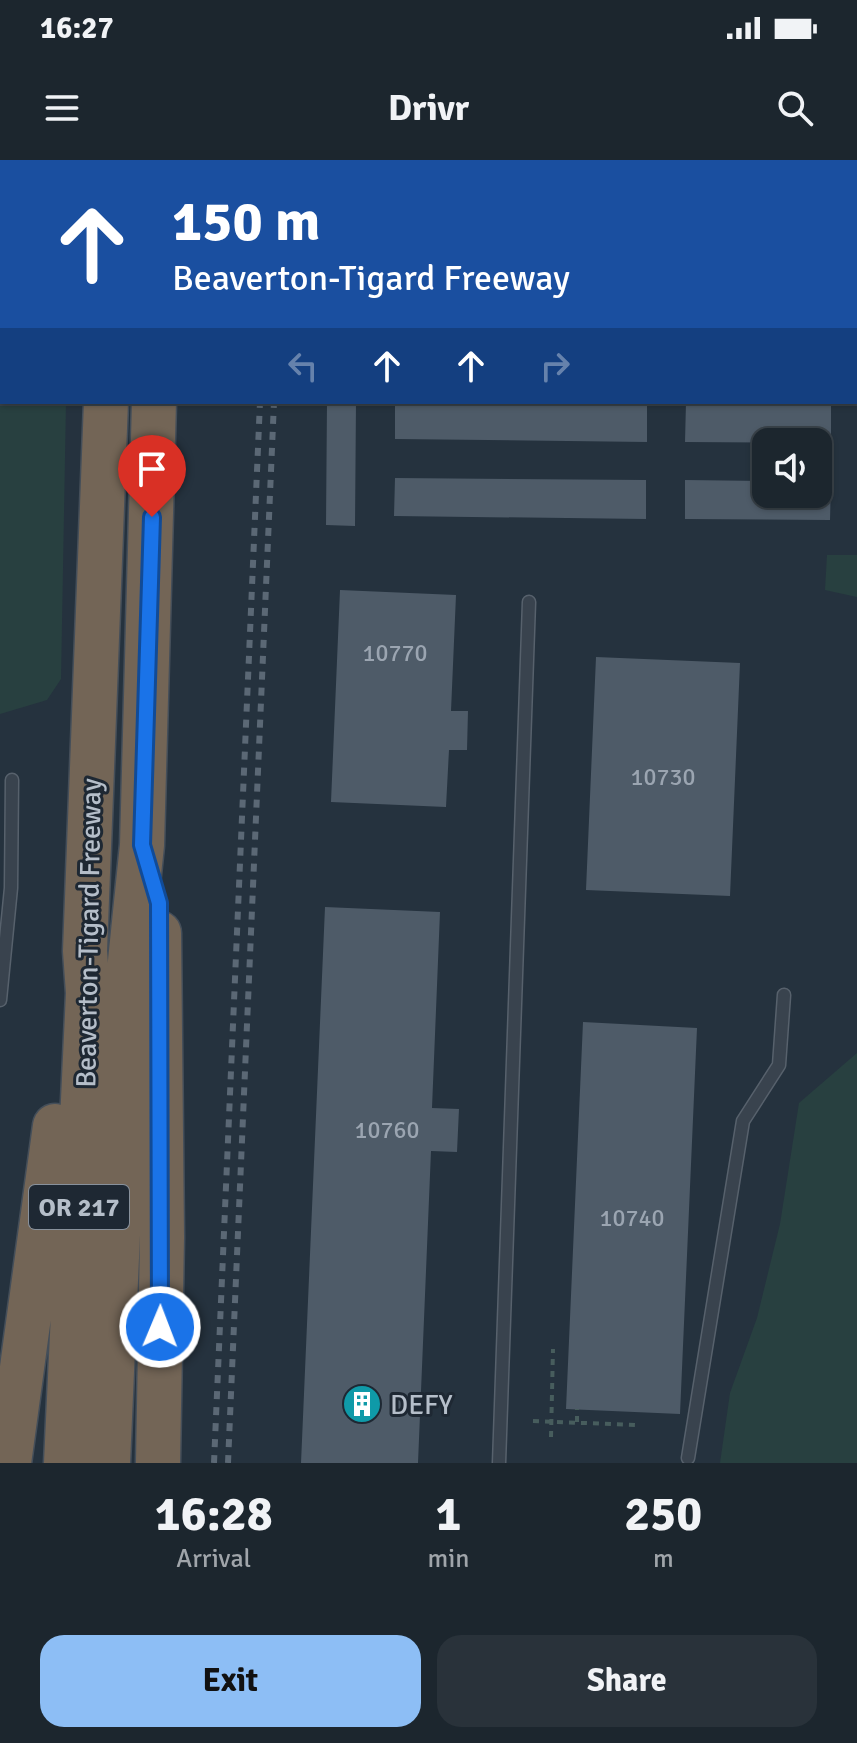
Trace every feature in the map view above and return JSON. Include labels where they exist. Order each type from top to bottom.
[{"type":"highway","name":"Beaverton-Tigard Freeway","points":[[66,1463],[88,993],[85,951],[106,404]]},
{"type":"highway","name":"Beaverton-Tigard Freeway","points":[[108,1463],[130,961],[142,845],[154,404]]},
{"type":"highway","points":[[142,845],[159,903],[162,1237],[158,1463]]},
{"type":"highway","points":[[9,1463],[45,1219],[71,988],[85,951]]},
{"type":"lane","points":[[499,1463],[529,602]]},
{"type":"lane","points":[[0,1000],[11,888],[12,780]]},
{"type":"lane","points":[[688,1458],[743,1121],[779,1065],[784,995]]},
{"type":"path","points":[[551,1437],[553,1349]]},
{"type":"path","points":[[577,1409],[577,1422]]},
{"type":"path","points":[[533,1421],[635,1425]]},
{"type":"green space","points":[[0,404],[66,404],[61,679],[47,700],[0,714]]},
{"type":"green space","points":[[827,555],[857,555],[857,597],[825,590]]},
{"type":"green space","points":[[857,1053],[857,1463],[720,1463],[730,1393],[757,1318],[780,1224],[799,1103]]},
{"type":"building","points":[[327,404],[356,404],[355,526],[326,525]]},
{"type":"building","points":[[395,404],[647,404],[647,442],[395,439]]},
{"type":"building","points":[[686,404],[831,404],[831,428],[752,428],[752,442],[685,442]]},
{"type":"building","points":[[395,478],[646,480],[646,519],[394,516]]},
{"type":"building","points":[[685,480],[752,481],[752,508],[830,508],[830,520],[685,519]]},
{"type":"building","points":[[340,590],[456,595],[451,711],[468,711],[467,750],[449,750],[446,807],[331,802]]},
{"type":"building","points":[[596,657],[740,663],[730,896],[586,890]]},
{"type":"building","points":[[325,907],[440,912],[432,1108],[459,1109],[457,1152],[431,1151],[418,1463],[301,1463]]},
{"type":"building","points":[[583,1022],[697,1028],[680,1414],[566,1409]]},
{"type":"railway","points":[[214,1463],[260,404]]},
{"type":"railway","points":[[228,1463],[274,404]]},
{"type":"place","name":"DEFY","points":[[362,1404]]},
{"type":"route","points":[[152,517],[142,845],[159,903],[160,1327]]}]
